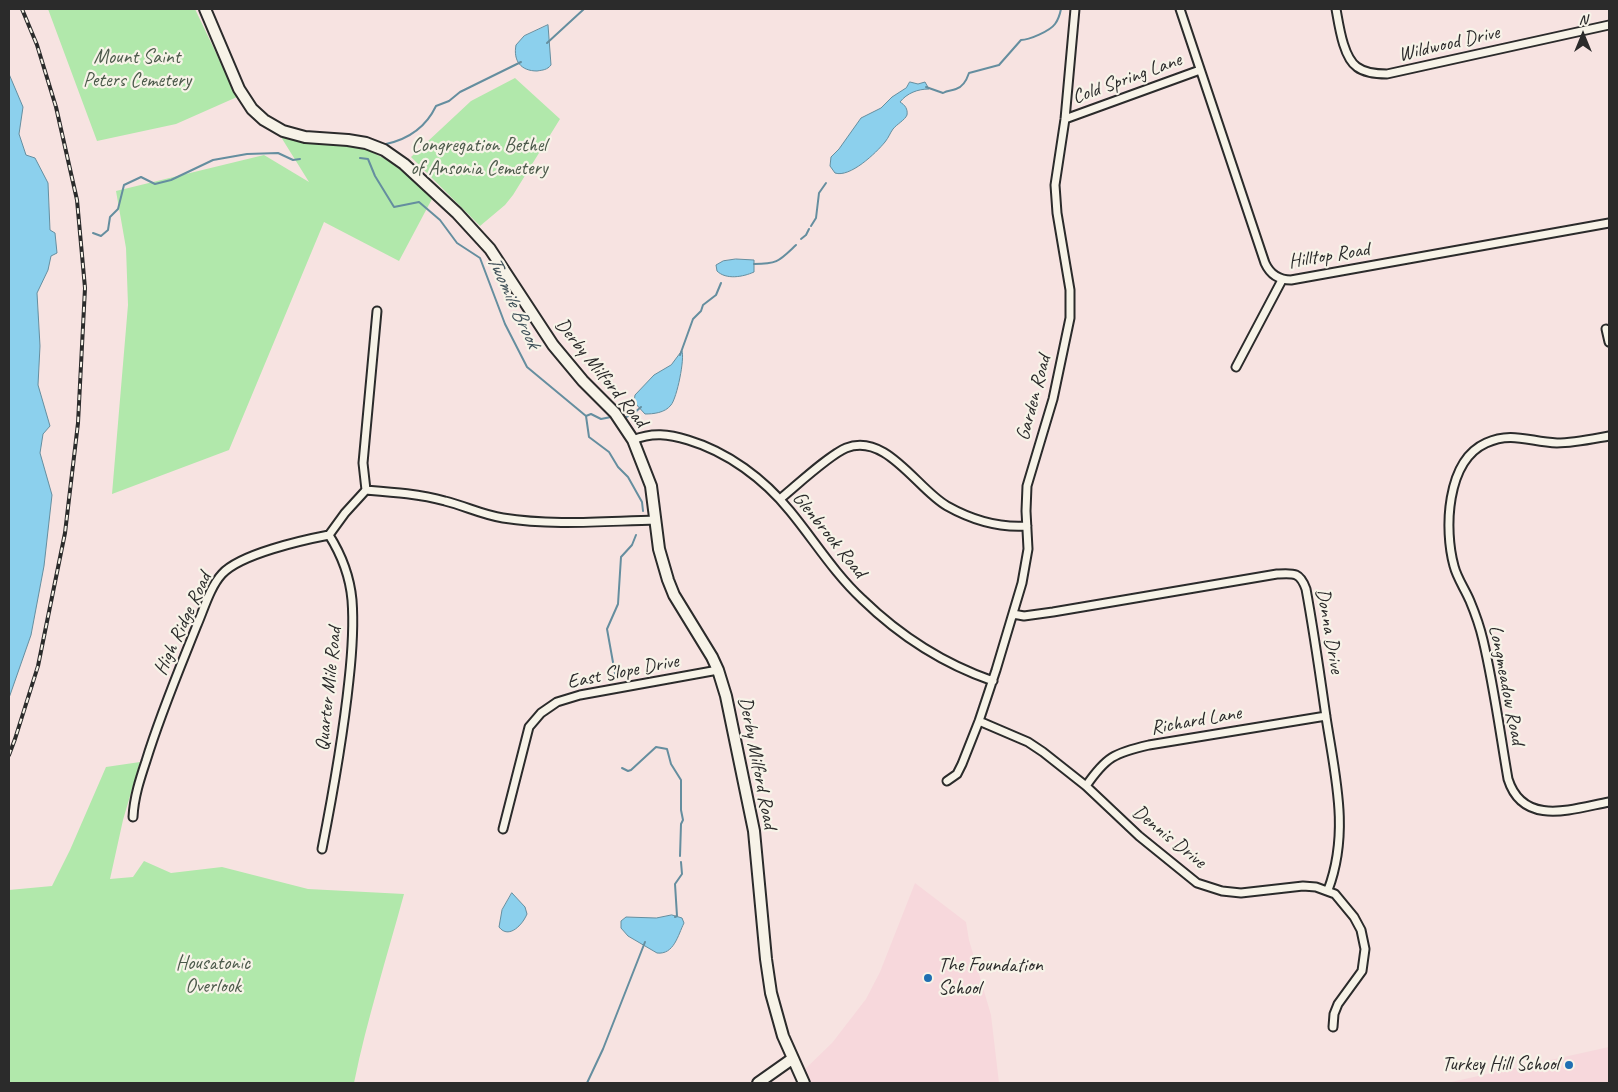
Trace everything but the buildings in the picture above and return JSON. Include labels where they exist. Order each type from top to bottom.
[{"type":"main road","name":"Derby Milford Road","points":[[205,9],[239,90],[252,109],[264,120],[283,131],[305,137],[366,143],[384,150],[404,164],[457,213],[490,249],[553,345],[615,414],[633,440],[651,486],[659,548],[668,580],[674,595],[718,670],[730,710],[754,831],[771,993],[778,1025],[804,1083]]},
{"type":"main road","points":[[758,1083],[792,1059]]},
{"type":"street","name":"Garden Road","points":[[947,781],[957,774],[979,721],[1013,614],[1026,563],[1028,543],[1026,500],[1030,474],[1052,399],[1070,318],[1070,290],[1055,195],[1065,119],[1075,9]]},
{"type":"street","name":"Hilltop Road","points":[[1180,9],[1265,263],[1273,275],[1282,280],[1291,280],[1609,223]]},
{"type":"street","name":"Wildwood Drive","points":[[1336,9],[1341,37],[1347,53],[1357,67],[1374,74],[1387,74],[1609,25]]},
{"type":"street","name":"Cold Spring Lane","points":[[1065,119],[1200,70]]},
{"type":"street","points":[[1236,367],[1282,280]]},
{"type":"street","points":[[329,535],[345,513],[366,490],[363,463],[377,311]]},
{"type":"street","points":[[1606,329],[1609,342]]},
{"type":"street","name":"Glenbrook Road","points":[[633,440],[649,435],[661,434],[687,440],[711,448],[748,470],[780,500],[836,571],[860,598],[879,615],[928,650],[961,668],[993,681]]},
{"type":"street","name":"Longmeadow Road","points":[[1609,436],[1557,443],[1509,436],[1493,440],[1478,447],[1463,462],[1454,483],[1450,536],[1454,565],[1470,600],[1483,640],[1508,778],[1512,790],[1523,804],[1540,811],[1559,811],[1609,802]]},
{"type":"street","points":[[780,500],[838,453],[853,446],[864,445],[873,447],[895,459],[928,492],[954,510],[990,524],[1027,526]]},
{"type":"street","points":[[366,490],[445,500],[500,518],[521,521],[656,520]]},
{"type":"street","name":"High Ridge Road","points":[[133,817],[134,800],[169,695],[213,588],[222,574],[250,557],[329,535]]},
{"type":"street","name":"Quarter Mile Road","points":[[322,849],[346,714],[352,646],[352,599],[335,545],[329,535]]},
{"type":"street","name":"Donna Drive","points":[[1013,614],[1024,616],[1053,612],[1277,574],[1295,574],[1301,578],[1306,589],[1338,780],[1340,817],[1338,853],[1328,890]]},
{"type":"street","name":"East Slope Drive","points":[[502,829],[529,727],[541,713],[557,702],[580,695],[718,670]]},
{"type":"street","name":"Richard Lane","points":[[1086,786],[1106,760],[1125,751],[1148,745],[1326,716]]},
{"type":"street","name":"Dennis Drive","points":[[979,721],[1028,742],[1086,786],[1139,836],[1197,883],[1222,891],[1241,893],[1303,886],[1328,890]]},
{"type":"street","points":[[1328,890],[1340,898],[1354,917],[1361,930],[1364,949],[1362,971],[1338,1004],[1334,1014],[1333,1027]]},
{"type":"shaded area","name":"The Foundation School","points":[[915,883],[966,922],[969,940],[991,1015],[999,1083],[808,1083],[803,1071],[832,1043],[866,999],[880,972]]},
{"type":"shaded area","name":"Turkey Hill School","points":[[1609,1047],[1609,1083],[1447,1083]]},
{"type":"green space","name":"Mount Saint Peters Cemetery","points":[[48,9],[195,9],[237,97],[176,124],[97,141]]},
{"type":"green space","name":"Congregation Bethel of Ansonia Cemetery","points":[[515,78],[560,119],[513,195],[505,205],[480,226],[411,157],[471,101]]},
{"type":"green space","points":[[281,137],[347,145],[372,152],[393,164],[433,197],[399,261],[324,222],[229,450],[112,494],[128,305],[126,248],[116,191],[264,155],[309,182]]},
{"type":"green space","name":"Housatonic Overlook","points":[[140,762],[123,820],[110,879],[133,877],[144,861],[171,873],[222,867],[308,889],[404,894],[371,1012],[354,1083],[9,1083],[9,890],[52,886],[70,850],[106,767]]},
{"type":"water","points":[[548,25],[551,65],[546,69],[531,71],[519,64],[515,51],[516,45],[524,36]]},
{"type":"water","points":[[9,74],[23,107],[19,134],[26,155],[35,158],[48,183],[50,230],[55,233],[57,253],[51,256],[48,270],[37,293],[40,346],[38,385],[50,426],[43,434],[40,453],[52,495],[44,566],[31,635],[9,698]]},
{"type":"water","points":[[910,82],[918,84],[925,82],[929,89],[913,92],[900,102],[906,107],[907,115],[905,119],[893,129],[881,147],[869,158],[848,172],[835,173],[830,166],[831,157],[861,118],[881,108],[892,97],[906,88]]},
{"type":"water","points":[[736,259],[754,260],[754,272],[730,277],[717,271],[716,265],[723,261]]},
{"type":"water","points":[[682,351],[680,378],[676,395],[671,405],[662,411],[645,414],[634,402],[635,395],[654,375],[671,365]]},
{"type":"water","points":[[512,893],[525,907],[527,914],[519,926],[507,932],[499,927],[502,910]]},
{"type":"water","points":[[672,915],[682,918],[684,923],[675,943],[668,951],[663,953],[657,953],[628,936],[621,928],[621,921],[626,917],[656,918]]},
{"type":"waterway","points":[[547,43],[584,9]]},
{"type":"waterway","name":"Twomile Brook","points":[[926,87],[943,93],[954,90],[963,85],[969,73],[999,65],[1021,40],[1039,35],[1052,27],[1057,21],[1061,9]]},
{"type":"waterway","points":[[386,144],[402,139],[416,131],[427,120],[436,106],[449,101],[460,92],[521,62]]},
{"type":"waterway","name":"Twomile Brook","points":[[93,233],[101,236],[108,230],[110,217],[118,209],[124,185],[141,177],[155,184],[171,180],[213,160],[247,154],[278,153],[293,160],[300,159]]},
{"type":"waterway","name":"Twomile Brook","points":[[360,158],[368,159],[375,176],[394,207],[419,202],[440,220],[457,243],[480,258],[505,324],[527,367],[586,416],[591,414],[601,419],[611,417]]},
{"type":"waterway","points":[[811,226],[816,218],[819,193],[826,183]]},
{"type":"waterway","points":[[801,239],[809,229]]},
{"type":"waterway","points":[[754,264],[778,260],[796,245]]},
{"type":"waterway","name":"Twomile Brook","points":[[680,355],[693,319],[701,311],[703,305],[716,295],[721,283]]},
{"type":"waterway","name":"Twomile Brook","points":[[626,417],[641,407]]},
{"type":"waterway","points":[[586,416],[589,437],[609,452],[618,467],[628,477],[642,502],[643,511]]},
{"type":"waterway","points":[[616,679],[607,629],[618,604],[621,557],[632,545],[636,535]]},
{"type":"waterway","points":[[622,768],[628,771],[631,770],[656,747],[667,749],[671,764],[681,780],[683,820],[681,824],[680,856]]},
{"type":"waterway","points":[[675,917],[677,916],[675,884],[682,874],[681,862]]},
{"type":"waterway","points":[[587,1083],[603,1049],[645,942]]},
{"type":"railway","points":[[9,755],[38,666],[65,533],[78,423],[85,288],[77,200],[56,107],[37,45],[22,9]]},
{"type":"place","name":"The Foundation School","points":[[928,978]]},
{"type":"place","name":"Turkey Hill School","points":[[1569,1065]]}]
